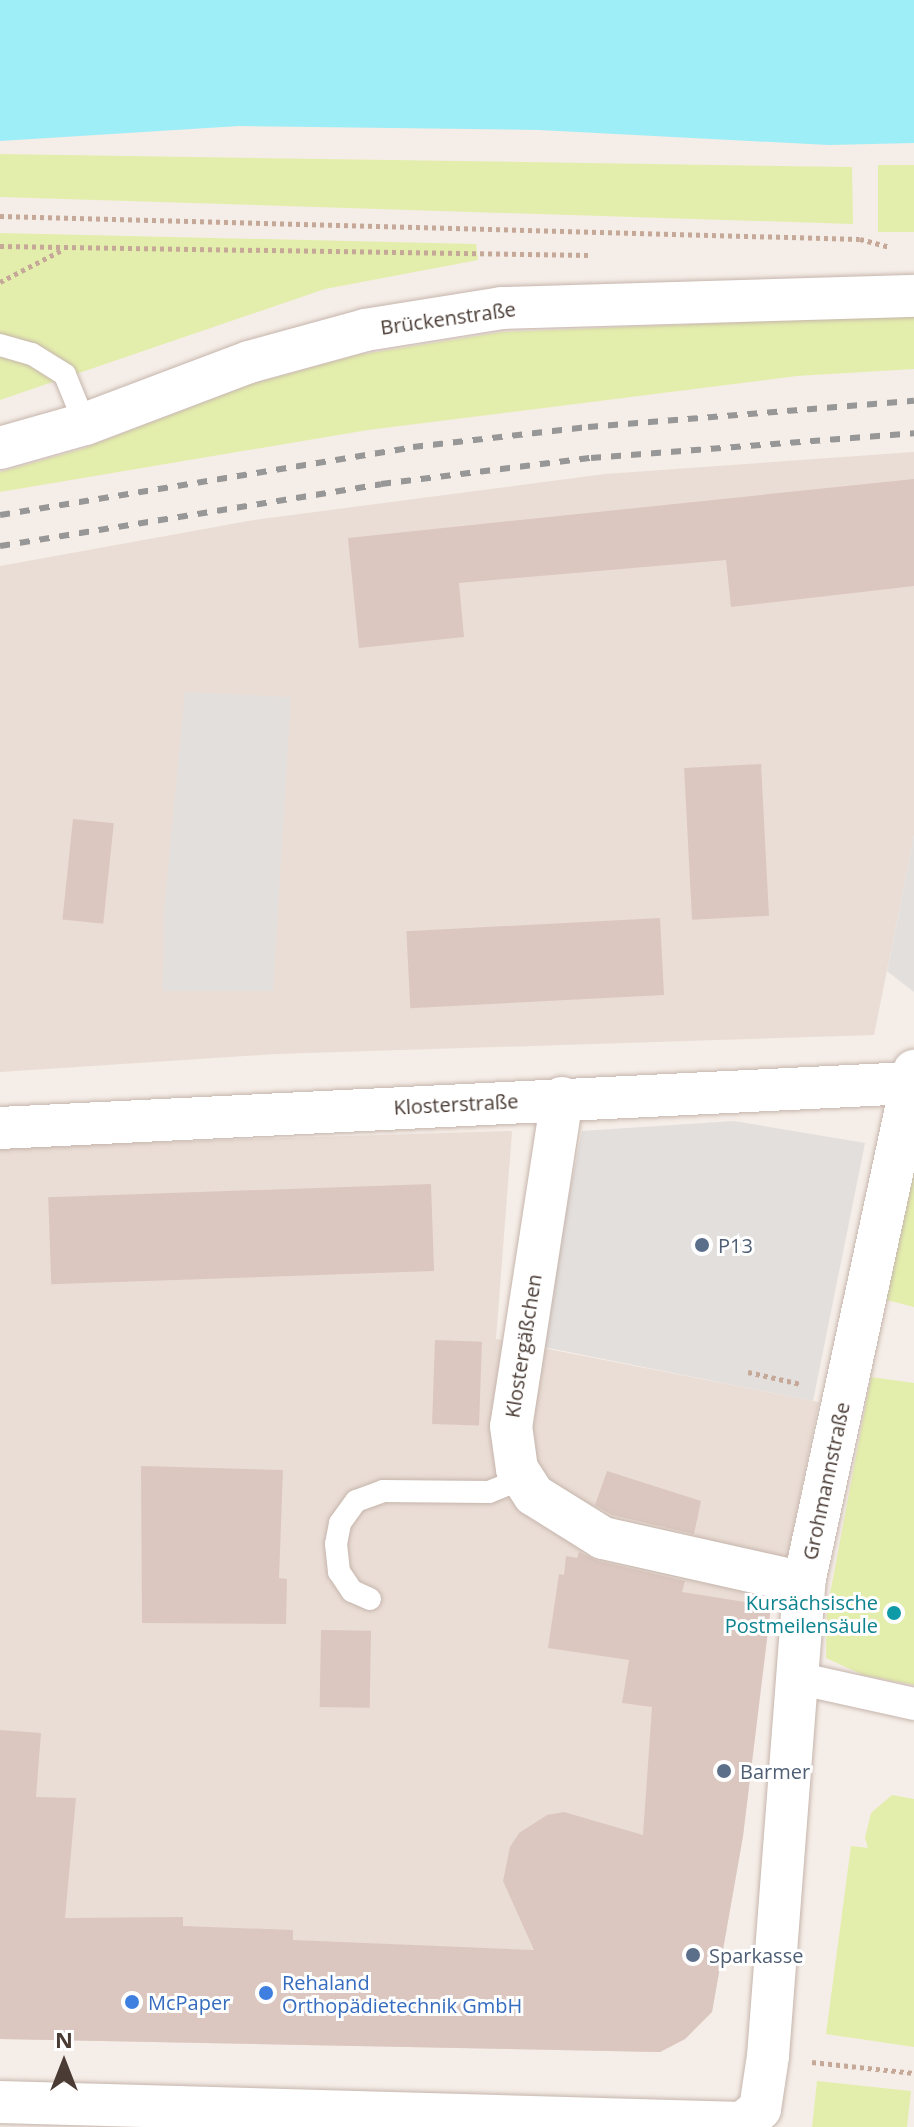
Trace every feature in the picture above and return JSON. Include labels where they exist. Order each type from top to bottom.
[{"type":"street","name":"Brückenstraße","points":[[0,448],[85,424],[249,362],[365,330],[502,308],[914,296]]},
{"type":"street","name":"Klosterstraße","points":[[0,1128],[913,1077]]},
{"type":"street","name":"Grohmannstraße","points":[[742,2125],[760,2109],[768,2056],[804,1583],[913,1077]]},
{"type":"street","name":"Klostergäßchen","points":[[523,1478],[511,1426],[562,1098]]},
{"type":"street","points":[[523,1478],[534,1495],[603,1538],[804,1583]]},
{"type":"street","points":[[797,1678],[914,1704]]},
{"type":"street","points":[[0,2102],[742,2125]]},
{"type":"lane","points":[[0,345],[32,354],[65,375],[85,424]]},
{"type":"lane","points":[[370,1599],[352,1591],[339,1572],[336,1544],[340,1523],[356,1501],[383,1491],[489,1492],[523,1478]]},
{"type":"path","points":[[0,216],[860,239],[902,247]]},
{"type":"path","points":[[0,246],[527,254]]},
{"type":"path","points":[[0,282],[63,249]]},
{"type":"path","points":[[807,2061],[914,2073]]},
{"type":"shaded area","points":[[914,452],[914,835],[874,1035],[276,1054],[0,1072],[0,566],[254,520],[605,474]]},
{"type":"shaded area","points":[[185,692],[291,697],[273,991],[163,991],[164,910]]},
{"type":"shaded area","points":[[914,835],[914,992],[887,971]]},
{"type":"shaded area","name":"P13","points":[[734,1121],[865,1143],[813,1401],[539,1346],[582,1131]]},
{"type":"shaded area","points":[[512,1131],[496,1339],[819,1402],[788,1555],[771,1606],[743,1836],[712,2012],[685,2039],[660,2052],[0,2039],[0,1147]]},
{"type":"green space","points":[[0,154],[852,167],[853,224],[0,197]]},
{"type":"green space","points":[[878,165],[914,165],[914,232],[878,232]]},
{"type":"green space","points":[[0,233],[476,244],[478,260],[325,289],[0,400]]},
{"type":"green space","points":[[914,315],[914,369],[797,376],[368,430],[0,492],[0,472],[82,449],[252,384],[357,355],[502,332]]},
{"type":"green space","points":[[914,1150],[914,1307],[883,1299]]},
{"type":"green space","points":[[871,1377],[914,1383],[914,1685],[863,1675],[826,1658],[827,1610]]},
{"type":"green space","points":[[892,1795],[914,1799],[914,2047],[826,2034],[851,1846],[868,1848],[865,1838],[871,1813]]},
{"type":"green space","points":[[817,2081],[911,2091],[907,2127],[812,2127]]},
{"type":"water","points":[[0,0],[914,0],[914,143],[829,145],[539,130],[239,126],[0,141]]},
{"type":"building","points":[[914,479],[914,586],[731,607],[726,560],[459,583],[464,637],[359,648],[348,538]]},
{"type":"building","points":[[761,764],[769,916],[692,920],[684,768]]},
{"type":"building","points":[[73,819],[114,823],[103,924],[62,919]]},
{"type":"building","points":[[660,918],[664,995],[410,1008],[406,931]]},
{"type":"building","points":[[431,1184],[434,1271],[51,1284],[48,1197]]},
{"type":"building","points":[[435,1340],[482,1342],[479,1426],[432,1424]]},
{"type":"building","points":[[141,1466],[283,1470],[279,1578],[287,1579],[286,1624],[142,1623]]},
{"type":"building","points":[[607,1471],[701,1501],[694,1534],[612,1515],[595,1505]]},
{"type":"building","points":[[579,1552],[598,1561],[685,1581],[682,1592],[771,1606],[743,1836],[712,2012],[685,2039],[660,2052],[0,2039],[0,1730],[41,1733],[36,1797],[76,1798],[65,1918],[183,1917],[183,1926],[293,1930],[293,1940],[534,1950],[503,1881],[510,1847],[519,1833],[547,1815],[564,1812],[643,1835],[652,1707],[622,1703],[629,1660],[548,1648],[559,1574],[564,1575],[566,1556],[577,1558]]},
{"type":"building","points":[[321,1630],[371,1631],[370,1708],[320,1707]]},
{"type":"railway","points":[[0,515],[413,447],[588,427],[914,401]]},
{"type":"railway","points":[[0,546],[381,484],[591,458],[914,433]]},
{"type":"place","name":"P13","points":[[702,1245]]},
{"type":"place","name":"Kursächsische Postmeilensäule","points":[[894,1613]]},
{"type":"place","name":"Barmer","points":[[724,1771]]},
{"type":"place","name":"Sparkasse","points":[[693,1955]]},
{"type":"place","name":"Rehaland Orthopädietechnik GmbH","points":[[266,1993]]},
{"type":"place","name":"McPaper","points":[[132,2002]]}]
